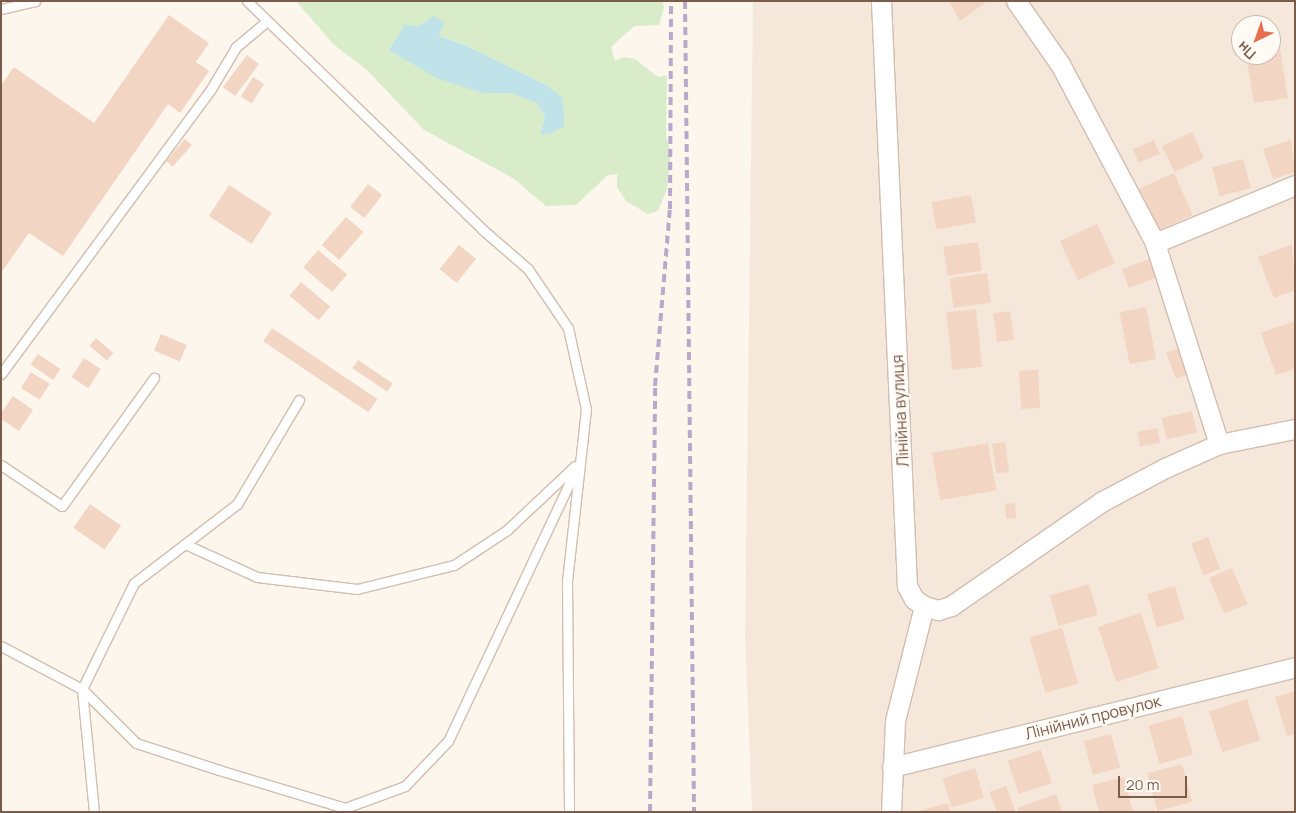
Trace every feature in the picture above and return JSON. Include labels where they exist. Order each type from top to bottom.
[{"type":"street","name":"Лінійна вулиця","points":[[881,1],[908,586],[914,598],[924,606]]},
{"type":"street","points":[[1016,1],[1060,64],[1156,243],[1218,444]]},
{"type":"street","points":[[1156,243],[1295,185]]},
{"type":"street","points":[[890,812],[894,721],[924,606],[938,610],[951,606],[1101,502],[1218,444],[1295,429]]},
{"type":"street","name":"Лінійний провулок","points":[[892,767],[1295,667]]},
{"type":"lane","points":[[1,10],[35,1]]},
{"type":"lane","points":[[247,1],[528,269],[568,328],[586,409],[567,580],[569,812]]},
{"type":"lane","points":[[1,374],[212,89],[236,46],[267,21]]},
{"type":"lane","points":[[1,465],[62,506],[154,378]]},
{"type":"lane","points":[[94,812],[82,689],[134,583],[237,504],[299,400]]},
{"type":"lane","points":[[185,544],[257,577],[357,589],[454,566],[507,530],[579,462]]},
{"type":"lane","points":[[1,646],[82,689],[136,743],[345,808],[405,786],[448,741],[579,462]]},
{"type":"shaded area","points":[[753,1],[1295,1],[1295,812],[752,812],[745,635]]},
{"type":"green space","points":[[296,1],[662,1],[664,7],[659,25],[634,26],[611,47],[615,61],[624,57],[635,59],[658,77],[667,75],[666,136],[671,153],[667,189],[658,211],[648,214],[626,201],[617,187],[617,174],[608,175],[576,205],[546,206],[513,178],[424,130],[366,69],[334,45]],"holes":[[[405,24],[465,45],[548,86],[563,98],[563,126],[540,135],[545,117],[537,103],[511,93],[482,93],[429,73],[416,64]]]},
{"type":"water","points":[[433,16],[444,22],[439,36],[465,45],[548,86],[563,98],[564,126],[552,133],[540,135],[545,117],[537,103],[511,93],[482,93],[436,78],[389,50],[405,24],[418,27]]},
{"type":"building","points":[[949,1],[988,1],[960,21]]},
{"type":"building","points":[[169,15],[209,43],[196,62],[209,71],[180,113],[168,104],[63,256],[29,233],[1,273],[1,85],[14,67],[94,123]]},
{"type":"building","points":[[247,55],[259,64],[235,96],[223,87]]},
{"type":"building","points":[[1281,55],[1288,98],[1254,103],[1248,65],[1281,65]]},
{"type":"building","points":[[253,77],[264,84],[252,103],[241,97]]},
{"type":"building","points":[[1192,132],[1204,158],[1174,172],[1162,146]]},
{"type":"building","points":[[185,139],[192,145],[173,167],[166,161]]},
{"type":"building","points":[[1154,140],[1160,154],[1139,163],[1133,149]]},
{"type":"building","points":[[1291,140],[1295,172],[1273,179],[1263,149]]},
{"type":"building","points":[[1243,159],[1251,188],[1220,196],[1212,167]]},
{"type":"building","points":[[1174,173],[1193,215],[1158,230],[1139,188]]},
{"type":"building","points":[[368,184],[382,195],[364,218],[350,207]]},
{"type":"building","points":[[229,185],[272,213],[252,244],[209,216]]},
{"type":"building","points":[[971,195],[976,223],[936,230],[932,202]]},
{"type":"building","points":[[346,217],[363,232],[339,260],[322,245]]},
{"type":"building","points":[[1097,224],[1115,263],[1078,280],[1060,241]]},
{"type":"building","points":[[978,242],[982,271],[947,276],[943,247]]},
{"type":"building","points":[[1292,244],[1295,290],[1274,298],[1258,257]]},
{"type":"building","points":[[459,245],[476,259],[457,283],[439,269]]},
{"type":"building","points":[[318,250],[347,274],[332,292],[303,268]]},
{"type":"building","points":[[1155,257],[1162,276],[1129,288],[1122,269]]},
{"type":"building","points":[[987,273],[991,303],[954,308],[949,278]]},
{"type":"building","points":[[301,282],[330,306],[319,320],[289,296]]},
{"type":"building","points":[[1146,307],[1156,359],[1130,364],[1119,312]]},
{"type":"building","points":[[976,309],[982,367],[952,370],[946,312]]},
{"type":"building","points":[[1010,311],[1014,340],[997,342],[993,313]]},
{"type":"building","points":[[1295,321],[1295,369],[1276,375],[1261,333]]},
{"type":"building","points":[[272,328],[377,399],[368,412],[263,341]]},
{"type":"building","points":[[161,334],[187,345],[180,362],[154,351]]},
{"type":"building","points":[[96,338],[113,353],[107,361],[89,346]]},
{"type":"building","points":[[1181,347],[1191,373],[1176,379],[1166,353]]},
{"type":"building","points":[[38,354],[60,369],[53,380],[31,365]]},
{"type":"building","points":[[84,358],[101,369],[88,388],[71,377]]},
{"type":"building","points":[[358,360],[393,383],[387,392],[352,368]]},
{"type":"building","points":[[1038,370],[1040,408],[1021,409],[1019,371]]},
{"type":"building","points":[[31,372],[50,384],[40,400],[21,388]]},
{"type":"building","points":[[13,396],[33,410],[19,431],[1,419],[1,413]]},
{"type":"building","points":[[1192,411],[1197,432],[1167,439],[1162,418]]},
{"type":"building","points":[[1157,428],[1160,443],[1140,447],[1137,432]]},
{"type":"building","points":[[1005,442],[1009,472],[996,474],[992,444]]},
{"type":"building","points":[[988,443],[996,490],[940,500],[932,453]]},
{"type":"building","points":[[1015,503],[1016,518],[1006,519],[1005,504]]},
{"type":"building","points":[[90,504],[121,526],[104,550],[73,528]]},
{"type":"building","points":[[1208,537],[1220,569],[1203,575],[1191,543]]},
{"type":"building","points":[[1232,568],[1247,604],[1224,614],[1209,578]]},
{"type":"building","points":[[1089,584],[1098,615],[1058,626],[1050,595]]},
{"type":"building","points":[[1175,586],[1185,620],[1157,628],[1147,594]]},
{"type":"building","points":[[1141,613],[1159,668],[1116,682],[1098,627]]},
{"type":"building","points":[[1062,628],[1078,684],[1045,693],[1029,637]]},
{"type":"building","points":[[1295,691],[1295,734],[1287,736],[1275,697]]},
{"type":"building","points":[[1247,699],[1260,740],[1222,752],[1209,711]]},
{"type":"building","points":[[1182,716],[1193,754],[1159,764],[1148,726]]},
{"type":"building","points":[[1111,734],[1120,768],[1093,775],[1084,741]]},
{"type":"building","points":[[1041,750],[1052,783],[1019,794],[1008,761]]},
{"type":"building","points":[[1182,764],[1192,802],[1157,811],[1147,773]]},
{"type":"building","points":[[975,768],[984,798],[952,808],[942,778]]},
{"type":"building","points":[[1124,777],[1133,812],[1099,812],[1092,785]]},
{"type":"building","points":[[1006,786],[1016,812],[997,812],[989,792]]},
{"type":"building","points":[[1056,794],[1062,812],[1019,812],[1017,808]]},
{"type":"building","points":[[948,803],[950,812],[919,812],[919,811]]},
{"type":"railway","points":[[650,812],[655,386],[670,209],[671,1]]},
{"type":"railway","points":[[685,1],[694,812]]}]
